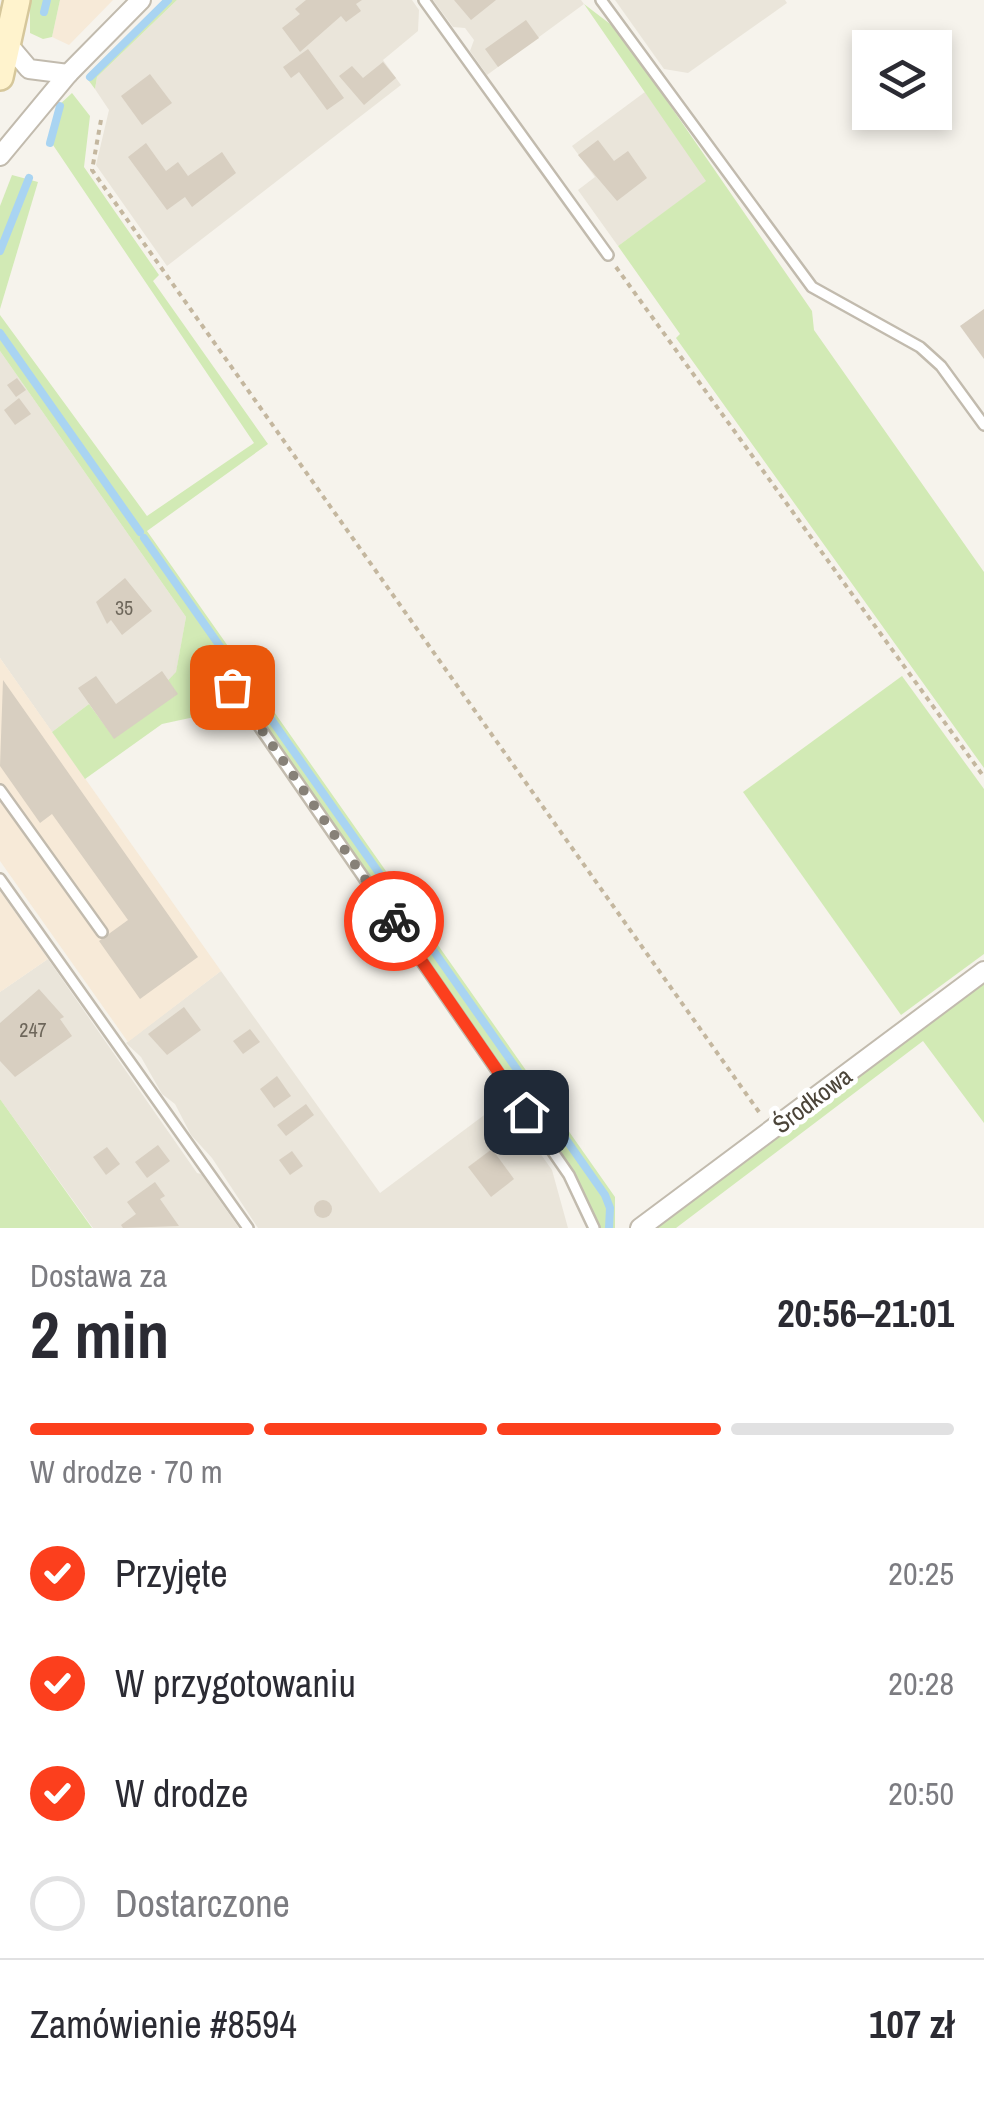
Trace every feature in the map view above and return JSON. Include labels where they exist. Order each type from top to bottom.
[{"type":"main road","points":[[0,77],[17,0]]},
{"type":"street","points":[[0,156],[68,74],[141,0]]},
{"type":"street","points":[[7,43],[29,69],[68,74]]},
{"type":"street","name":"Środkowa","points":[[640,1228],[984,971]]},
{"type":"lane","points":[[424,0],[608,256]]},
{"type":"lane","points":[[601,0],[812,288],[920,347],[941,366],[984,425]]},
{"type":"lane","points":[[232,687],[570,1176],[594,1228]]},
{"type":"lane","points":[[0,790],[102,932]]},
{"type":"lane","points":[[0,879],[248,1228]]},
{"type":"path","points":[[101,120],[92,170],[772,1130]]},
{"type":"path","points":[[608,256],[984,777]]},
{"type":"shaded area","points":[[60,0],[113,0],[69,45],[52,37]]},
{"type":"shaded area","points":[[177,0],[412,0],[419,10],[418,31],[383,60],[401,85],[167,266],[96,165],[109,110],[95,89],[97,77]]},
{"type":"shaded area","points":[[433,0],[581,0],[584,4],[487,75],[470,51],[474,40],[465,28],[453,27]]},
{"type":"shaded area","points":[[615,0],[787,3],[688,73],[664,69]]},
{"type":"shaded area","points":[[645,92],[707,181],[618,246],[578,190],[595,177],[572,146]]},
{"type":"shaded area","points":[[0,351],[186,617],[176,673],[178,694],[114,739],[89,704],[52,732],[0,658]]},
{"type":"shaded area","points":[[0,658],[221,971],[128,1042],[0,861]]},
{"type":"shaded area","points":[[0,891],[48,959],[0,992]]},
{"type":"shaded area","points":[[48,959],[239,1228],[93,1228],[0,1099],[0,992]]},
{"type":"shaded area","points":[[221,971],[380,1193],[503,1101],[552,1170],[568,1228],[258,1228],[212,1158],[191,1135],[175,1104],[162,1094],[141,1057],[126,1043]]},
{"type":"green space","points":[[30,0],[60,0],[52,37],[43,39],[30,33]]},
{"type":"green space","points":[[165,0],[177,0],[97,77],[95,89],[86,77]]},
{"type":"green space","points":[[584,4],[618,30],[812,311],[814,330],[984,572],[984,768],[676,338],[680,334],[618,246],[706,181]]},
{"type":"green space","points":[[72,93],[90,116],[84,167],[159,275],[153,281],[268,444],[147,531],[615,1197],[615,1228],[601,1228],[565,1160],[228,675],[218,683],[236,708],[162,724],[85,779],[52,732],[89,704],[114,738],[176,672],[186,617],[0,351],[0,315],[147,516],[254,443],[51,142],[58,106]]},
{"type":"green space","points":[[12,175],[38,182],[0,309],[0,206]]},
{"type":"green space","points":[[902,676],[984,789],[984,954],[901,1015],[743,792]]},
{"type":"green space","points":[[984,979],[984,1123],[923,1041],[676,1228],[652,1228]]},
{"type":"green space","points":[[0,1099],[92,1228],[0,1228]]},
{"type":"building","points":[[306,0],[362,0],[356,4],[361,11],[346,22],[341,16],[300,52],[282,28],[300,14],[295,9]]},
{"type":"building","points":[[454,0],[496,0],[471,20]]},
{"type":"building","points":[[526,20],[539,38],[498,67],[485,49]]},
{"type":"building","points":[[308,49],[344,98],[327,110],[299,72],[291,78],[283,67]]},
{"type":"building","points":[[383,62],[396,78],[364,105],[339,76],[352,66],[363,78]]},
{"type":"building","points":[[150,74],[172,103],[142,125],[121,96]]},
{"type":"building","points":[[598,140],[614,161],[628,151],[647,178],[617,201],[578,155]]},
{"type":"building","points":[[146,143],[166,171],[178,162],[188,176],[222,152],[236,173],[192,207],[185,197],[167,210],[128,157]]},
{"type":"building","points":[[984,309],[984,359],[960,326]]},
{"type":"building","points":[[17,378],[26,390],[16,397],[7,385]]},
{"type":"building","points":[[19,398],[31,414],[15,425],[4,410]]},
{"type":"building","points":[[125,578],[152,611],[122,635],[111,620],[107,624],[96,602]]},
{"type":"building","points":[[162,671],[178,694],[114,739],[78,688],[96,676],[116,704]]},
{"type":"building","points":[[3,680],[198,957],[140,999],[99,941],[128,920],[52,814],[40,823],[0,766]]},
{"type":"building","points":[[39,989],[64,1017],[60,1019],[72,1036],[15,1077],[0,1061],[0,1023]]},
{"type":"building","points":[[184,1007],[201,1030],[167,1055],[148,1034]]},
{"type":"building","points":[[250,1029],[260,1042],[243,1054],[233,1041]]},
{"type":"building","points":[[277,1076],[291,1096],[274,1108],[260,1089]]},
{"type":"building","points":[[306,1104],[314,1115],[286,1136],[277,1125]]},
{"type":"building","points":[[158,1145],[170,1161],[147,1178],[135,1162]]},
{"type":"building","points":[[107,1147],[120,1164],[106,1175],[93,1157]]},
{"type":"building","points":[[492,1149],[514,1179],[491,1197],[468,1167]]},
{"type":"building","points":[[292,1151],[303,1166],[290,1175],[279,1160]]},
{"type":"building","points":[[155,1182],[165,1196],[160,1199],[179,1226],[123,1228],[121,1225],[136,1214],[127,1202]]},
{"type":"building","points":[[323,1200],[332,1209],[323,1218],[314,1209]]},
{"type":"waterway","points":[[44,12],[47,0]]},
{"type":"waterway","points":[[90,77],[168,0]]},
{"type":"waterway","points":[[50,143],[60,106]]},
{"type":"waterway","points":[[0,251],[29,178]]},
{"type":"waterway","points":[[0,333],[140,532]]},
{"type":"waterway","points":[[144,538],[605,1195],[610,1208],[609,1228]]},
{"type":"way so far","points":[[232,687],[394,921]]},
{"type":"route","points":[[394,921],[526,1112]]}]
